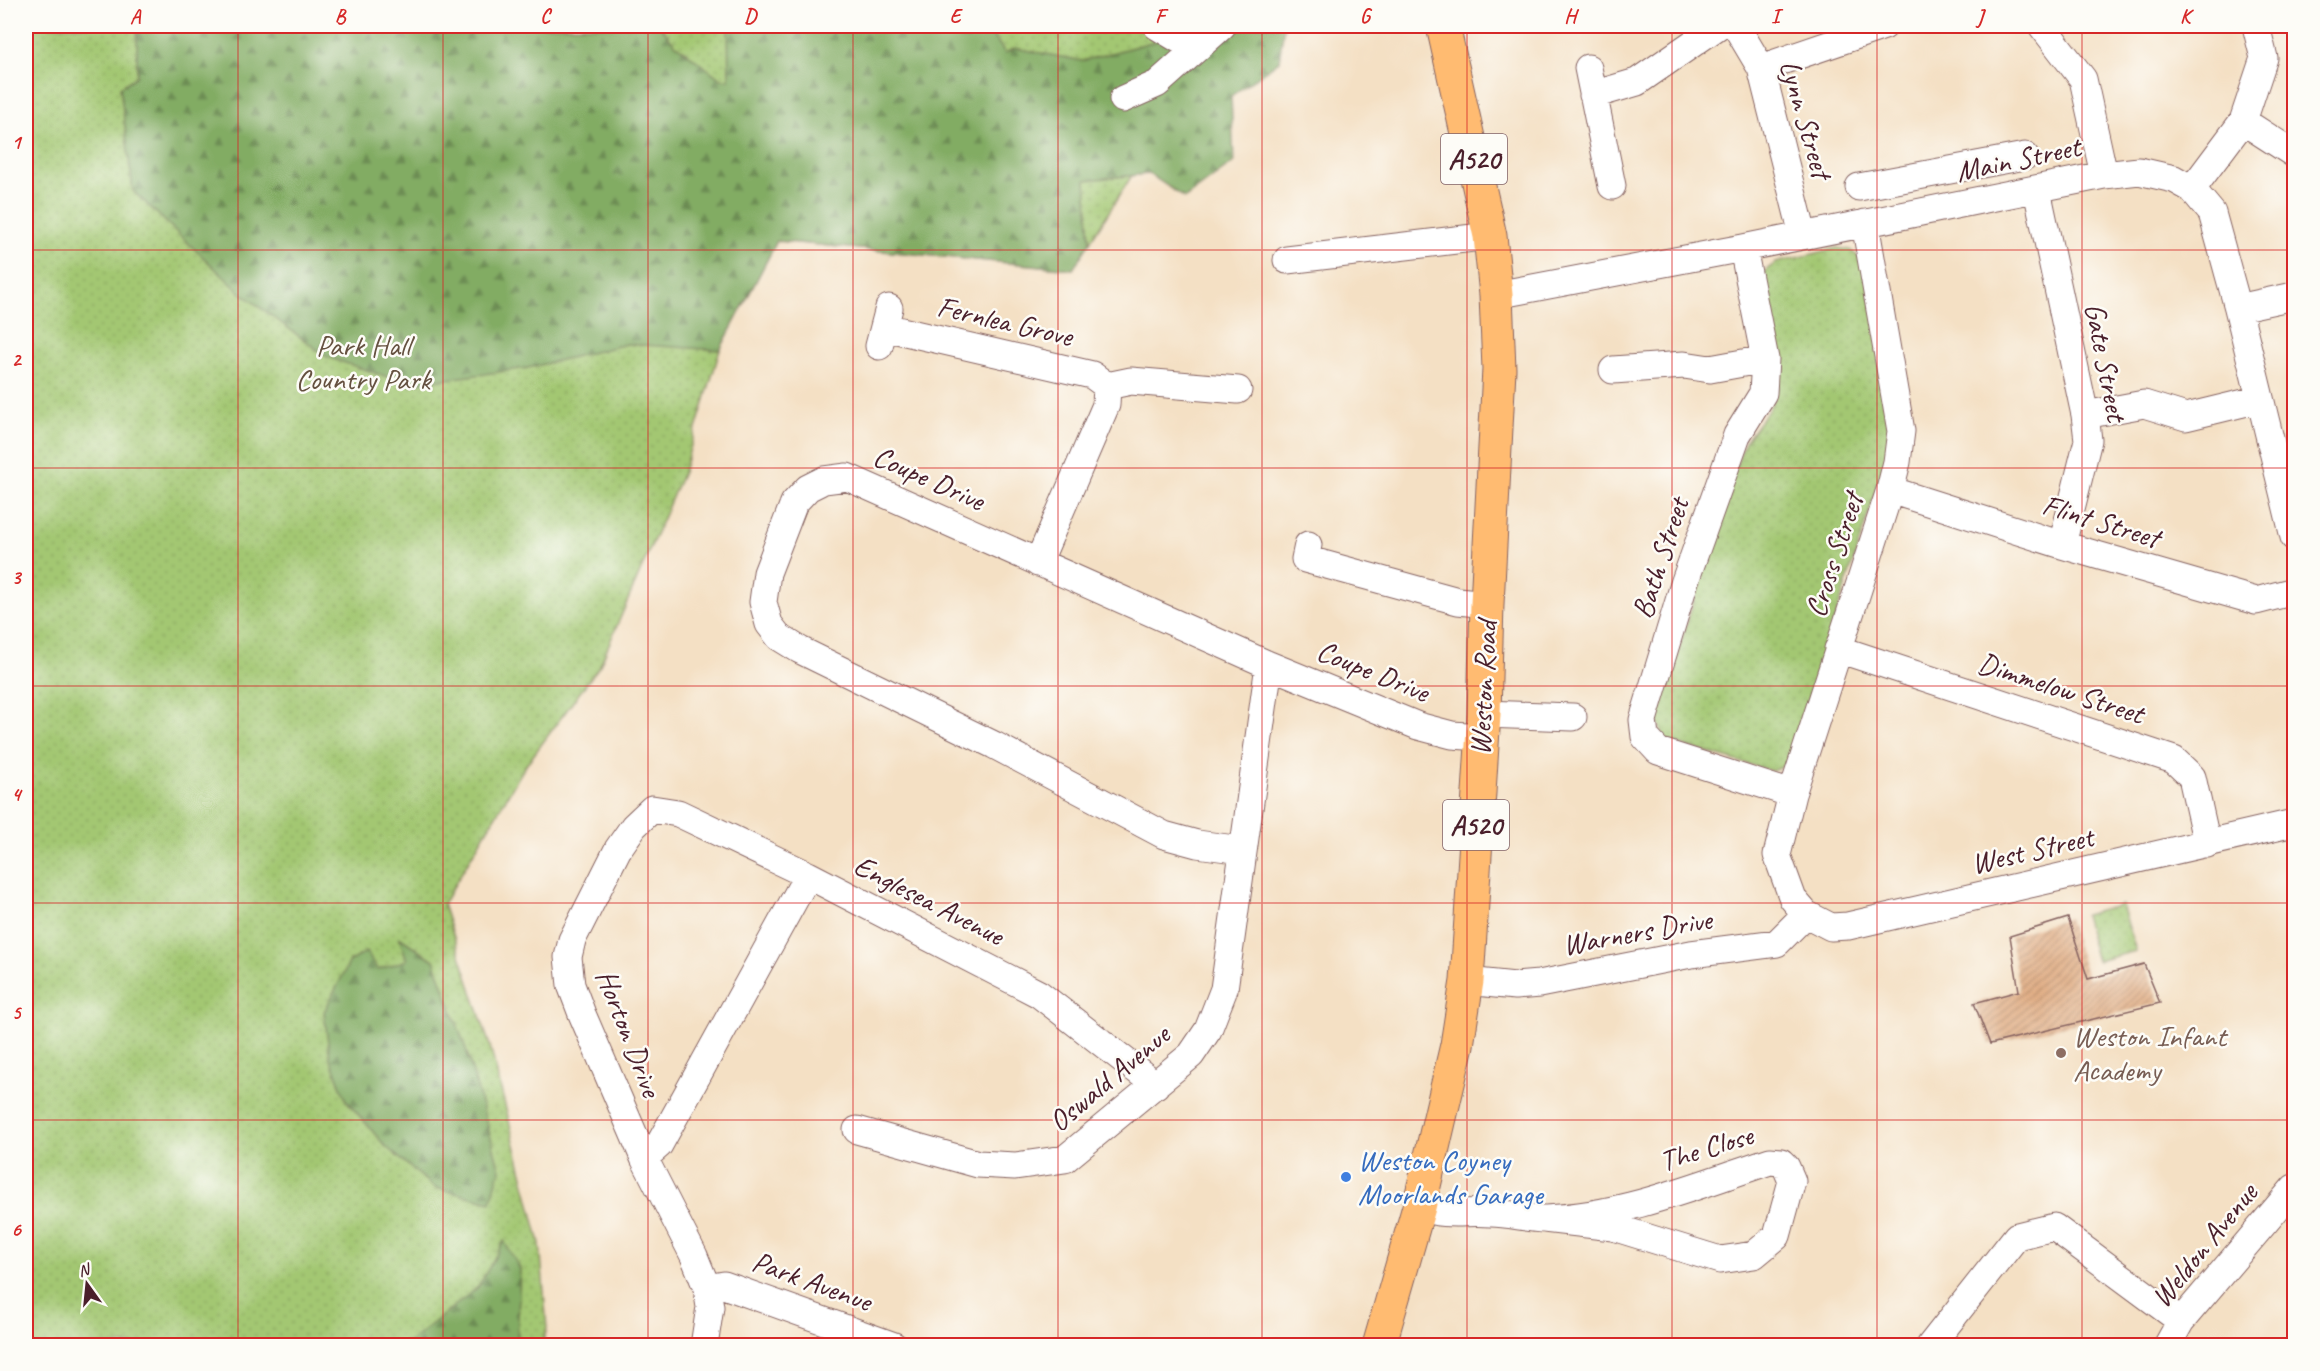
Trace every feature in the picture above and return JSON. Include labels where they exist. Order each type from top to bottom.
[{"type":"highway","name":"Weston Road","points":[[1379,1346],[1419,1207],[1457,1045],[1467,981],[1483,726],[1499,369],[1496,295],[1490,236],[1443,26]]},
{"type":"street","points":[[1157,26],[1187,44],[1212,34]]},
{"type":"street","points":[[1593,95],[1637,82],[1718,26]]},
{"type":"street","name":"Lynn Street","points":[[1736,26],[1761,68],[1803,235]]},
{"type":"street","points":[[1761,68],[1884,26]]},
{"type":"street","points":[[2042,26],[2083,79],[2104,175]]},
{"type":"street","points":[[2192,189],[2243,121],[2264,58],[2256,26]]},
{"type":"street","points":[[1123,99],[1157,84],[1212,34]]},
{"type":"street","points":[[1588,68],[1612,186]]},
{"type":"street","points":[[2243,121],[2295,154]]},
{"type":"street","points":[[1859,187],[2025,156]]},
{"type":"street","name":"Main Street","points":[[1496,295],[2104,175],[2139,171],[2174,179],[2192,189],[2212,213],[2260,399],[2286,471],[2295,537]]},
{"type":"street","points":[[1900,180],[1907,215]]},
{"type":"street","name":"Gate Street","points":[[2037,190],[2085,416],[2088,440],[2062,545]]},
{"type":"street","name":"Cross Street","points":[[1799,906],[1777,855],[1792,794],[1890,490],[1898,462],[1901,431],[1865,223]]},
{"type":"street","points":[[1287,260],[1490,236]]},
{"type":"street","name":"Bath Street","points":[[1743,248],[1765,359],[1763,393],[1737,435],[1685,581],[1643,720],[1645,737],[1659,751],[1792,794]]},
{"type":"street","points":[[2238,308],[2295,296]]},
{"type":"street","name":"Fernlea Grove","points":[[884,327],[1092,375],[1107,387]]},
{"type":"street","points":[[1613,370],[1684,364],[1710,369],[1765,359]]},
{"type":"street","points":[[1038,563],[1106,405],[1107,387],[1131,381],[1241,386]]},
{"type":"street","points":[[2085,416],[2144,404],[2186,417],[2260,399]]},
{"type":"street","name":"Coupe Drive","points":[[1242,850],[1197,844],[1164,835],[994,745],[800,650],[779,637],[769,624],[763,602],[767,573],[794,503],[808,488],[824,480],[847,477],[1269,664],[1418,726],[1452,735],[1483,726],[1573,717]]},
{"type":"street","name":"Flint Street","points":[[1890,490],[2062,545],[2256,601],[2295,591]]},
{"type":"street","points":[[1308,545],[1305,559],[1458,601],[1487,604]]},
{"type":"street","name":"Dimmelow Street","points":[[1838,650],[2174,760],[2192,777],[2207,844]]},
{"type":"street","name":"Oswald Avenue","points":[[857,1130],[978,1164],[1015,1166],[1065,1159],[1191,1055],[1208,1030],[1224,989],[1269,664]]},
{"type":"street","name":"Englesea Avenue","points":[[652,809],[678,813],[808,875],[1039,994],[1156,1085]]},
{"type":"street","name":"Horton Drive","points":[[652,809],[634,826],[618,849],[572,940],[568,957],[571,985],[644,1158],[694,1256],[707,1288],[710,1307],[704,1346]]},
{"type":"street","name":"West Street","points":[[1799,906],[1831,927],[1848,926],[2295,823]]},
{"type":"street","name":"Horton Drive","points":[[644,1158],[659,1145],[808,875]]},
{"type":"street","name":"Warners Drive","points":[[1467,981],[1515,986],[1539,984],[1690,954],[1777,943],[1799,906]]},
{"type":"street","name":"The Close","points":[[1419,1207],[1438,1214],[1491,1213],[1613,1227],[1720,1260],[1755,1255],[1777,1236],[1792,1181],[1786,1167],[1781,1162],[1770,1161],[1677,1192],[1605,1212],[1544,1219]]},
{"type":"street","name":"Weldon Avenue","points":[[2167,1346],[2181,1321],[2295,1188]]},
{"type":"street","points":[[1930,1346],[2016,1236],[2054,1227],[2181,1321]]},
{"type":"street","name":"Park Avenue","points":[[707,1288],[724,1285],[894,1346]]},
{"type":"green space","name":"Park Hall Country Park","points":[[26,26],[1226,26],[1073,269],[777,241],[720,350],[683,472],[600,665],[524,768],[443,904],[490,1046],[540,1243],[547,1329],[542,1345],[26,1345]]},
{"type":"green space","points":[[137,26],[660,26],[675,44],[721,79],[729,80],[728,26],[987,26],[1005,53],[1015,48],[1082,61],[1159,40],[1165,26],[1284,26],[1279,61],[1231,96],[1234,162],[1185,198],[1149,174],[1086,180],[1090,242],[1073,269],[777,241],[720,350],[627,344],[528,368],[409,384],[327,357],[241,293],[133,191],[120,87],[137,76]]},
{"type":"green space","points":[[1837,248],[1850,250],[1865,262],[1895,430],[1789,764],[1772,771],[1666,741],[1657,721],[1729,485],[1745,442],[1769,409],[1778,387],[1779,356],[1762,288],[1766,270],[1776,263]]},
{"type":"green space","points":[[2122,905],[2136,951],[2097,961],[2084,915]]},
{"type":"green space","points":[[399,937],[434,960],[466,1049],[500,1170],[491,1202],[435,1188],[385,1146],[346,1100],[330,1058],[324,1012],[350,961],[366,952],[378,970],[407,960]]},
{"type":"green space","points":[[504,1241],[520,1269],[517,1345],[406,1345],[478,1287]]},
{"type":"building","points":[[2068,918],[2088,979],[2144,964],[2160,1003],[1990,1044],[1974,1003],[2019,991],[2010,936]]},
{"type":"place","name":"Weston Infant Academy","points":[[2061,1053]]},
{"type":"place","name":"Weston Coyney Moorlands Garage","points":[[1346,1177]]}]
